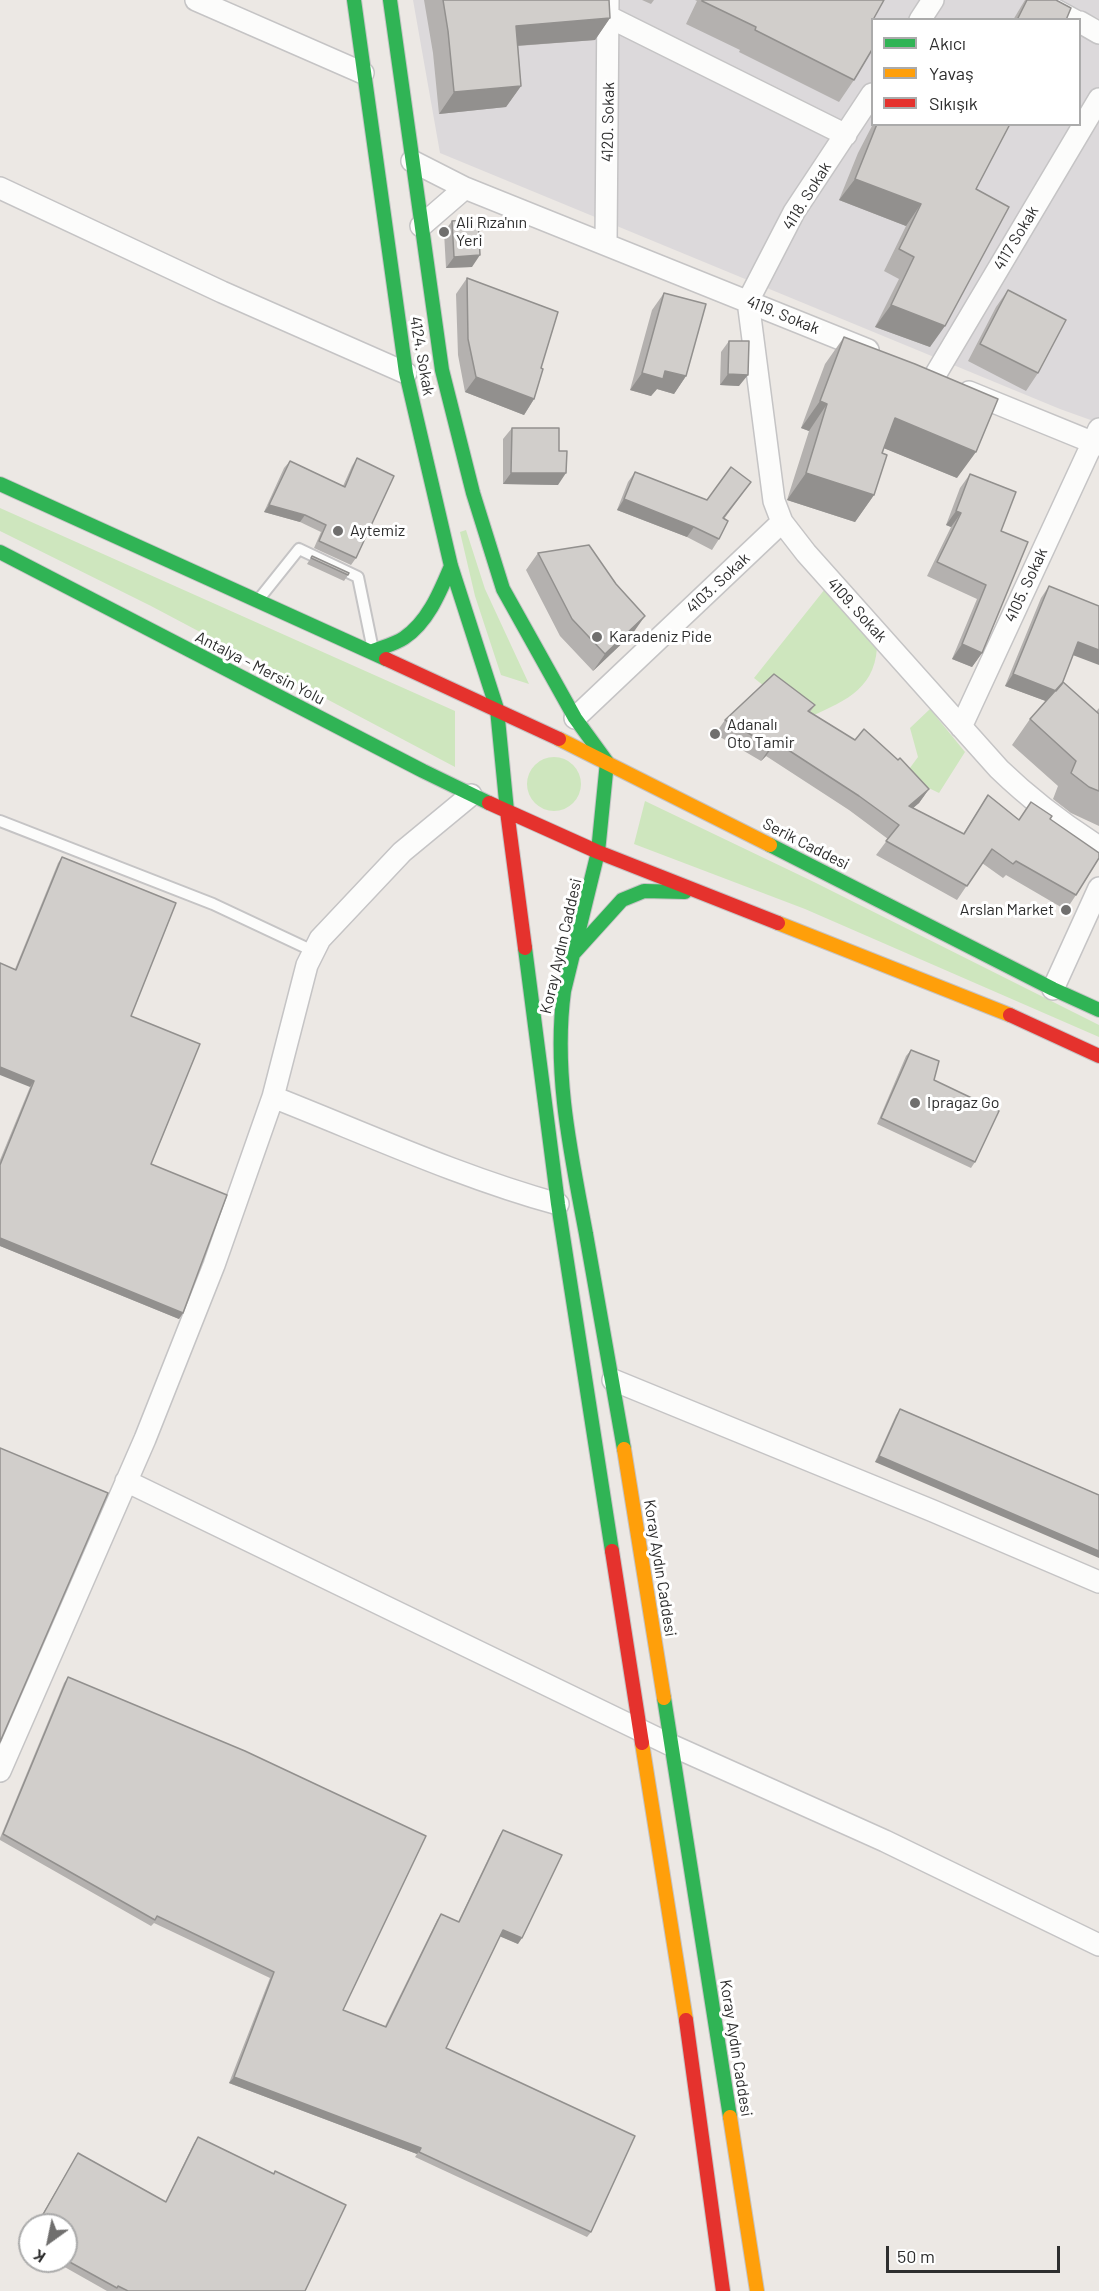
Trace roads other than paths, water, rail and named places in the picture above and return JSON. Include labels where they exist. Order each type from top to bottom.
[{"type":"main road","name":"4124. Sokak","points":[[354,0],[406,373],[451,566],[497,709],[507,811],[558,1204],[692,2060],[723,2291]]},
{"type":"main road","points":[[390,0],[442,370],[476,504],[503,589],[575,718],[607,762]]},
{"type":"main road","points":[[0,484],[497,709]]},
{"type":"main road","name":"Antalya - Mersin Yolu","points":[[0,552],[471,795],[507,811]]},
{"type":"main road","points":[[373,651],[406,638],[439,594],[451,566]]},
{"type":"main road","name":"Serik Caddesi","points":[[497,709],[1099,1010]]},
{"type":"main road","name":"Koray Aydın Caddesi","points":[[607,762],[598,852],[561,1015],[562,1075],[571,1154],[613,1380],[673,1746],[757,2291]]},
{"type":"main road","points":[[507,811],[598,852],[1030,1023],[1099,1056]]},
{"type":"main road","points":[[574,953],[622,900],[644,891],[698,892]]},
{"type":"street","points":[[196,0],[363,73]]},
{"type":"street","points":[[921,18],[933,0]]},
{"type":"street","points":[[1037,0],[1070,18]]},
{"type":"street","points":[[608,8],[846,135]]},
{"type":"street","name":"4120. Sokak","points":[[606,244],[608,8]]},
{"type":"street","points":[[1081,23],[1099,33]]},
{"type":"street","name":"4118. Sokak","points":[[748,301],[794,212],[871,97]]},
{"type":"street","name":"4117 Sokak","points":[[934,377],[1099,99]]},
{"type":"street","name":"4119. Sokak","points":[[412,162],[465,188],[890,359]]},
{"type":"street","points":[[421,226],[465,188]]},
{"type":"street","points":[[2,193],[406,373]]},
{"type":"street","name":"4109. Sokak","points":[[748,301],[769,476],[774,501],[782,522],[806,553],[961,727],[1026,795],[1063,824],[1099,847]]},
{"type":"street","points":[[912,368],[1097,439]]},
{"type":"street","name":"4105. Sokak","points":[[961,727],[1097,439]]},
{"type":"street","name":"4103. Sokak","points":[[575,718],[782,522]]},
{"type":"street","points":[[0,1771],[126,1481],[214,1264],[273,1097],[307,965],[313,951],[320,939],[402,852],[471,795]]},
{"type":"street","points":[[1053,989],[1099,888]]},
{"type":"street","points":[[273,1097],[471,1175],[522,1194],[558,1204]]},
{"type":"street","points":[[613,1380],[933,1510],[1099,1582]]},
{"type":"street","points":[[126,1481],[639,1730],[885,1840],[1099,1945]]},
{"type":"lane","points":[[258,600],[299,549],[358,577],[373,651]]},
{"type":"lane","points":[[0,821],[213,904],[313,951]]},
{"type":"place","name":"Ali Rıza'nın Yeri","points":[[444,232]]},
{"type":"place","name":"Aytemiz","points":[[338,531]]},
{"type":"place","name":"Karadeniz Pide","points":[[597,637]]},
{"type":"place","name":"Adanalı Oto Tamir","points":[[715,734]]},
{"type":"place","name":"Arslan Market","points":[[1066,910]]},
{"type":"place","name":"Ipragaz Go","points":[[915,1103]]}]
